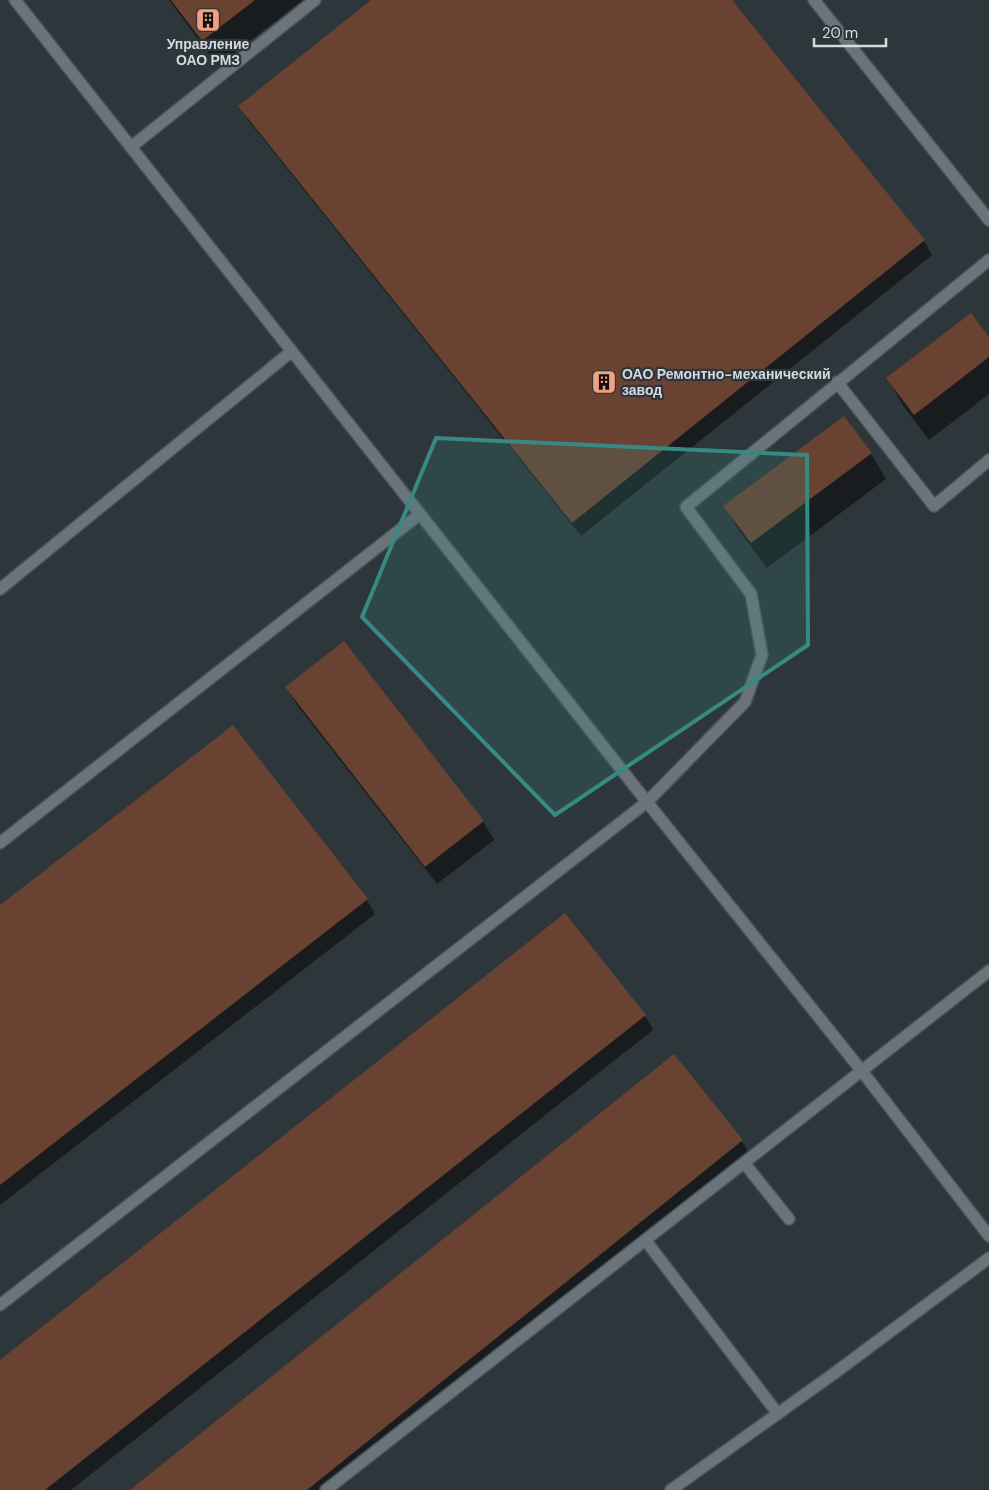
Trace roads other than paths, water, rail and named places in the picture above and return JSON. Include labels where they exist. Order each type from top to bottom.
[{"type":"lane","points":[[15,0],[647,802],[861,1070],[989,1236]]},
{"type":"lane","points":[[131,147],[315,0]]},
{"type":"lane","points":[[814,0],[989,220]]},
{"type":"lane","points":[[0,1305],[647,802],[745,702],[762,655],[752,594],[686,507],[989,260]]},
{"type":"lane","points":[[0,589],[292,351]]},
{"type":"lane","points":[[837,382],[934,506],[989,460]]},
{"type":"lane","points":[[0,843],[420,514]]},
{"type":"lane","points":[[326,1490],[745,1164],[861,1070],[989,971]]},
{"type":"lane","points":[[745,1164],[789,1220]]},
{"type":"lane","points":[[646,1240],[778,1414]]},
{"type":"lane","points":[[671,1490],[778,1414],[989,1258]]},
{"type":"place","name":"Управление ОАО РМЗ","points":[[208,20]]},
{"type":"place","name":"ОАО Ремонтно-механический завод","points":[[604,382]]}]
